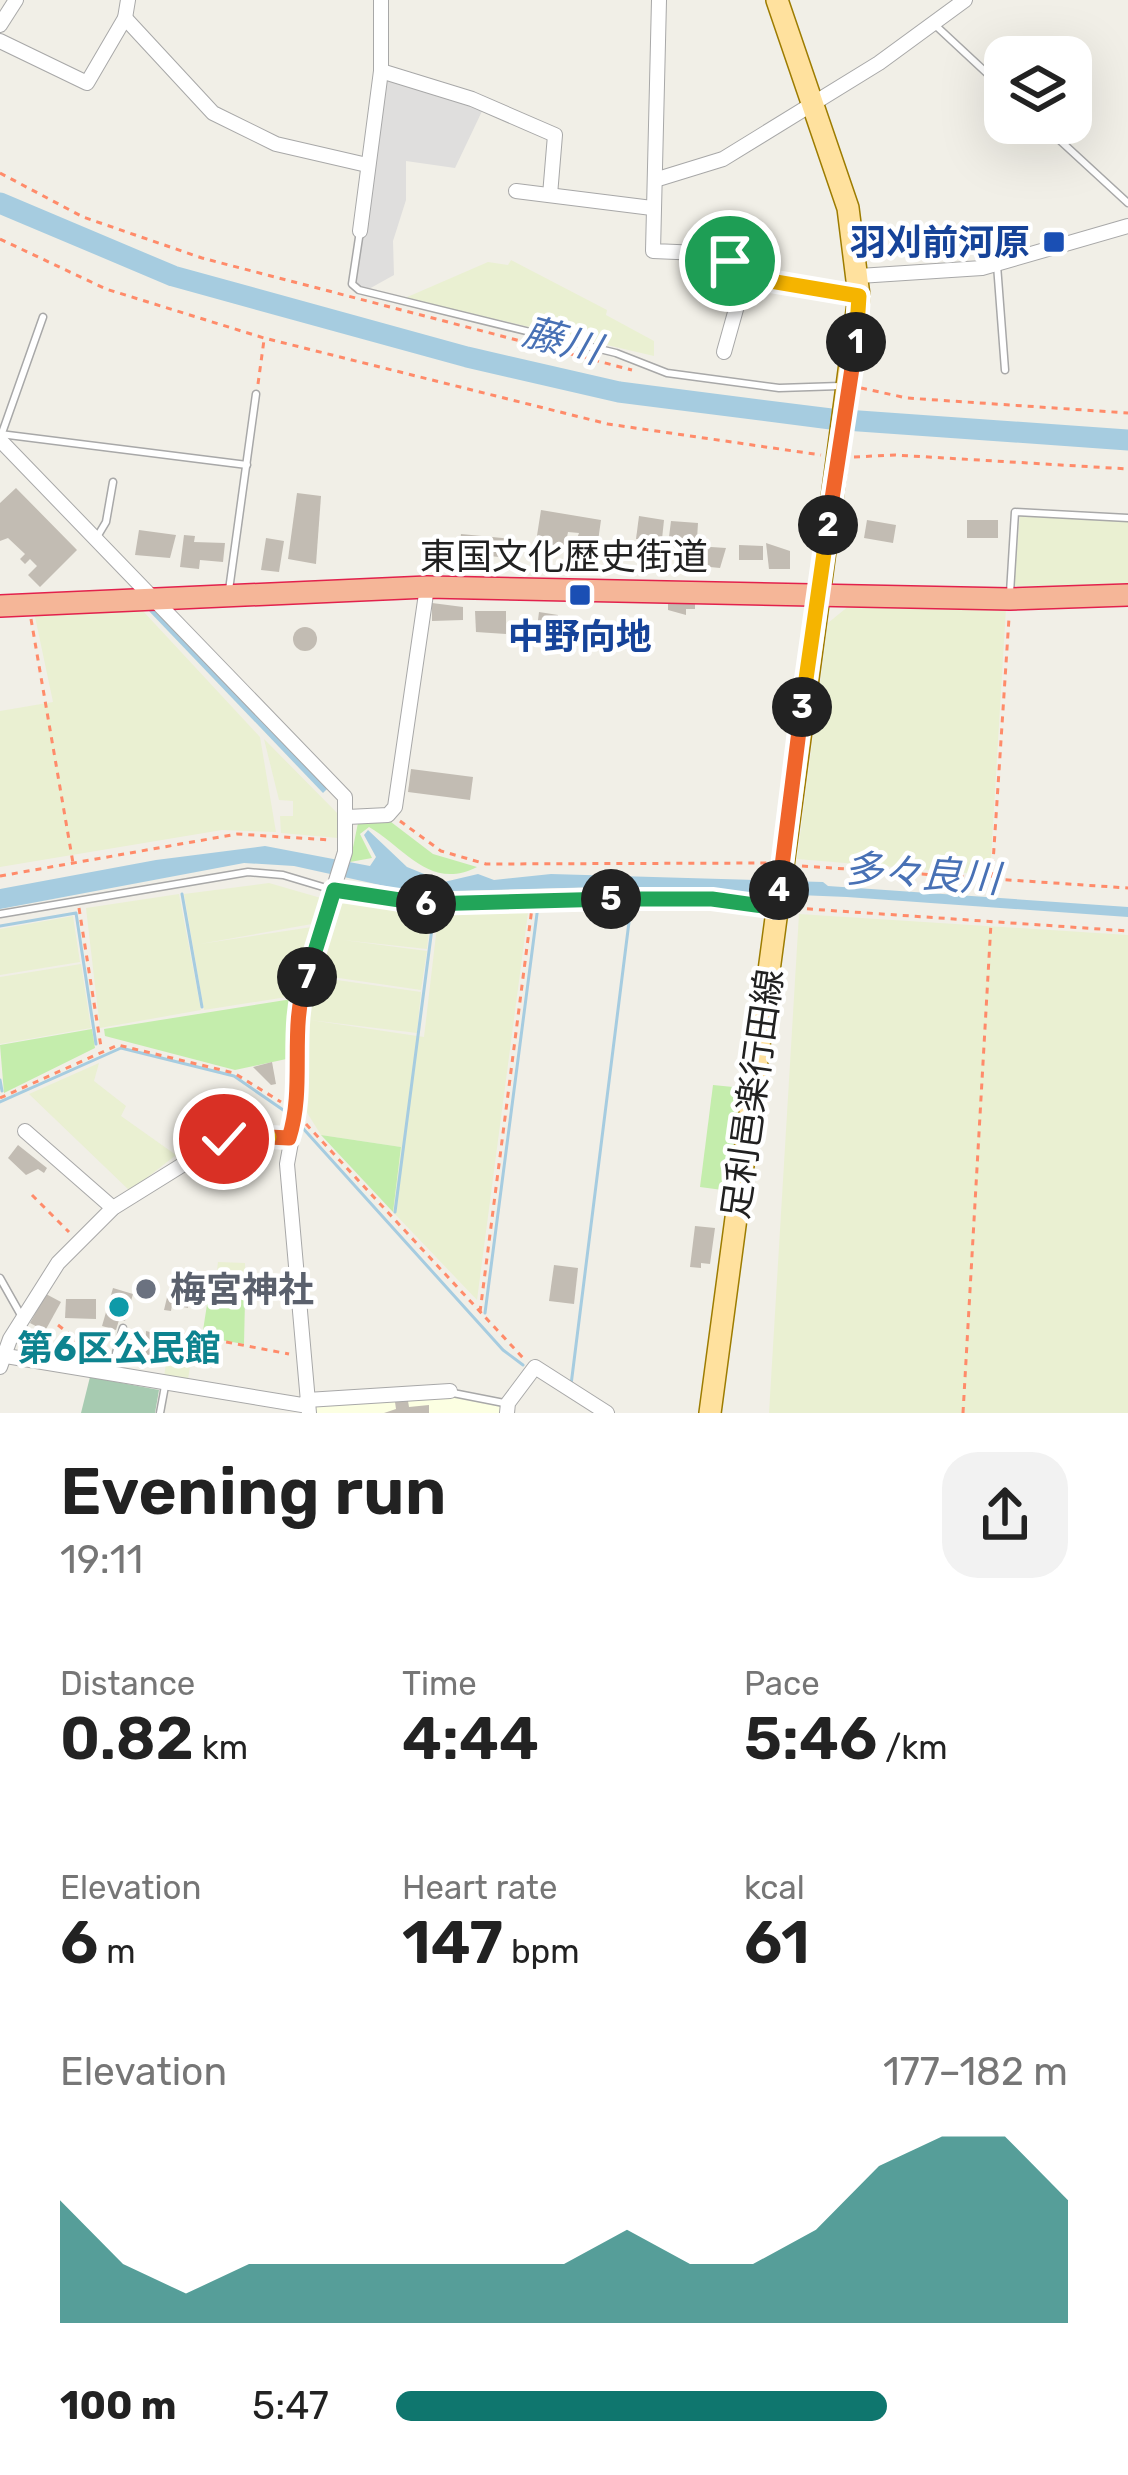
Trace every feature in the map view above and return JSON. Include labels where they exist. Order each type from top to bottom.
[{"type":"highway","name":"東国文化歴史街道","points":[[0,606],[427,587],[1010,598],[1128,595]]},
{"type":"main road","name":"足利邑楽行田線","points":[[710,1413],[817,595],[853,389],[859,286],[848,208],[777,1]]},
{"type":"street","points":[[0,25],[16,0]]},
{"type":"street","points":[[0,41],[87,83],[125,18],[128,0]]},
{"type":"street","points":[[360,232],[382,71],[382,0]]},
{"type":"street","points":[[658,0],[653,251],[700,253],[730,261],[746,277],[859,286],[997,265],[1128,226]]},
{"type":"street","points":[[777,1],[789,0]]},
{"type":"street","points":[[658,179],[724,159],[813,105],[965,0]]},
{"type":"street","points":[[125,18],[213,113],[276,144],[367,165]]},
{"type":"street","points":[[382,71],[472,99],[555,135],[550,195]]},
{"type":"street","points":[[516,191],[652,208]]},
{"type":"street","points":[[724,352],[746,277]]},
{"type":"street","points":[[1,436],[336,784],[347,818],[334,888],[300,996],[298,1092],[289,1138],[292,1255],[308,1406]]},
{"type":"street","points":[[347,818],[388,815],[397,794],[427,587]]},
{"type":"street","points":[[25,1131],[113,1208]]},
{"type":"street","points":[[289,1138],[224,1139],[113,1208],[76,1239],[23,1318],[3,1361],[308,1406],[450,1391]]},
{"type":"street","points":[[507,1408],[535,1367],[608,1413]]},
{"type":"lane","points":[[931,22],[984,71]]},
{"type":"lane","points":[[1064,144],[1128,203]]},
{"type":"lane","points":[[360,232],[352,284],[359,290],[616,353],[668,373],[779,388],[853,389]]},
{"type":"lane","points":[[997,265],[1005,370]]},
{"type":"lane","points":[[43,317],[1,436],[247,465]]},
{"type":"lane","points":[[229,593],[256,394]]},
{"type":"lane","points":[[97,537],[106,522],[113,482]]},
{"type":"lane","points":[[1010,598],[1015,512],[1128,518]]},
{"type":"lane","points":[[0,914],[248,872],[334,888]]},
{"type":"lane","points":[[0,1278],[23,1318]]},
{"type":"lane","points":[[110,1376],[123,1328]]},
{"type":"lane","points":[[160,1413],[165,1386]]},
{"type":"lane","points":[[450,1391],[507,1408]]},
{"type":"path","points":[[0,173],[83,217],[202,258],[632,370],[668,373]]},
{"type":"path","points":[[0,239],[106,289],[264,338],[608,424],[840,453],[1128,470]]},
{"type":"path","points":[[256,394],[264,338]]},
{"type":"path","points":[[853,389],[907,398],[1128,412]]},
{"type":"path","points":[[992,880],[1010,598]]},
{"type":"path","points":[[29,605],[74,865]]},
{"type":"path","points":[[388,815],[441,851],[486,864],[782,866],[1128,888]]},
{"type":"path","points":[[0,876],[237,834],[344,848]]},
{"type":"path","points":[[334,888],[421,904],[712,899],[1128,931]]},
{"type":"path","points":[[479,1314],[533,899]]},
{"type":"path","points":[[78,900],[101,1049]]},
{"type":"path","points":[[963,1413],[991,921]]},
{"type":"path","points":[[32,1195],[76,1239]]},
{"type":"path","points":[[58,1325],[72,1336],[82,1370]]},
{"type":"path","points":[[178,1333],[303,1356]]},
{"type":"shaded area","points":[[386,77],[484,107],[455,168],[406,161],[406,200],[393,241],[394,275],[367,290],[355,284]]},
{"type":"shaded area","points":[[511,260],[607,310],[606,315],[654,341],[654,356],[405,298],[488,262],[508,265]]},
{"type":"shaded area","points":[[1020,514],[1128,520],[1128,585],[1014,586]]},
{"type":"shaded area","points":[[850,605],[1006,608],[990,875],[797,859],[828,623]]},
{"type":"shaded area","points":[[143,611],[260,737],[276,832],[222,830],[0,867],[0,711],[53,702],[34,612]]},
{"type":"shaded area","points":[[264,739],[340,816],[338,838],[281,833],[280,816],[293,816],[293,801],[279,800]]},
{"type":"shaded area","points":[[269,883],[321,898],[312,924],[200,944],[312,927],[293,996],[204,1010],[184,894]]},
{"type":"shaded area","points":[[179,894],[201,1010],[100,1028],[86,908]]},
{"type":"shaded area","points":[[340,897],[431,912],[427,949],[343,940],[427,951],[421,990],[318,975]]},
{"type":"shaded area","points":[[529,905],[477,1300],[393,1212],[401,1147],[321,1135],[306,1111],[308,1010],[316,977],[421,992],[417,1033],[310,1020],[424,1037],[439,909]]},
{"type":"shaded area","points":[[799,914],[1128,935],[1128,1413],[769,1413]]},
{"type":"shaded area","points":[[73,916],[80,962],[0,975],[0,929]]},
{"type":"shaded area","points":[[81,964],[91,1028],[0,1044],[0,977]]},
{"type":"shaded area","points":[[99,1063],[94,1081],[126,1106],[121,1116],[176,1155],[130,1191],[29,1094]]},
{"type":"shaded area","points":[[218,1262],[245,1263],[246,1297],[214,1296]]},
{"type":"shaded area","points":[[170,1338],[194,1341],[187,1386],[163,1383]]},
{"type":"shaded area","points":[[90,1377],[159,1390],[155,1413],[81,1413]]},
{"type":"shaded area","points":[[449,1395],[503,1406],[503,1413],[315,1413],[313,1403]]},
{"type":"green space","points":[[391,822],[433,854],[477,867],[445,874],[432,870],[369,827],[360,834],[372,858],[350,862],[358,823]]},
{"type":"green space","points":[[292,999],[291,1058],[235,1070],[105,1036],[104,1029]]},
{"type":"green space","points":[[92,1029],[95,1048],[4,1093],[0,1045]]},
{"type":"green space","points":[[713,1085],[743,1088],[730,1191],[700,1187]]},
{"type":"green space","points":[[321,1135],[401,1147],[393,1212]]},
{"type":"green space","points":[[208,1298],[245,1300],[244,1344],[202,1337]]},
{"type":"water","points":[[147,609],[155,609],[328,788],[323,793]]},
{"type":"water","points":[[368,830],[407,867],[444,882],[478,874],[494,880],[551,874],[823,882],[1128,907],[1128,917],[847,897],[601,887],[412,892],[294,866],[244,863],[0,909],[0,889],[156,860],[265,846],[370,866],[376,857],[364,835]]},
{"type":"building","points":[[16,488],[77,550],[40,587],[28,575],[37,566],[30,559],[25,564],[20,559],[25,554],[8,538],[0,541],[0,503]]},
{"type":"building","points":[[297,493],[321,496],[316,564],[288,559]]},
{"type":"building","points":[[541,510],[601,520],[595,562],[570,558],[579,533],[568,532],[565,547],[536,542]]},
{"type":"building","points":[[639,516],[664,520],[662,539],[636,539]]},
{"type":"building","points":[[867,520],[896,525],[893,543],[864,538]]},
{"type":"building","points":[[967,520],[998,520],[998,538],[967,538]]},
{"type":"building","points":[[671,521],[698,523],[697,539],[669,537]]},
{"type":"building","points":[[139,530],[176,535],[170,558],[135,555]]},
{"type":"building","points":[[461,534],[512,539],[509,558],[459,553]]},
{"type":"building","points":[[184,535],[195,536],[194,542],[225,543],[223,562],[200,560],[199,569],[180,567]]},
{"type":"building","points":[[266,538],[284,541],[279,572],[261,570]]},
{"type":"building","points":[[766,543],[790,551],[790,569],[769,569]]},
{"type":"building","points":[[739,545],[763,546],[763,560],[739,560]]},
{"type":"building","points":[[726,548],[720,568],[700,566],[699,550]]},
{"type":"building","points":[[668,597],[695,597],[695,609],[686,609],[686,615],[668,610]]},
{"type":"building","points":[[432,603],[463,607],[463,620],[432,621]]},
{"type":"building","points":[[475,611],[506,611],[506,634],[476,632]]},
{"type":"building","points":[[539,612],[558,615],[556,631],[537,628]]},
{"type":"building","points":[[305,627],[317,639],[305,651],[293,639]]},
{"type":"building","points":[[411,769],[473,777],[470,800],[408,792]]},
{"type":"building","points":[[272,1062],[276,1084],[271,1085],[253,1067]]},
{"type":"building","points":[[18,1145],[47,1168],[44,1173],[38,1169],[26,1175],[8,1158]]},
{"type":"building","points":[[695,1226],[715,1228],[710,1264],[701,1263],[701,1268],[690,1267]]},
{"type":"building","points":[[554,1265],[578,1268],[574,1304],[549,1301]]},
{"type":"building","name":"第6区公民館","points":[[113,1288],[133,1294],[125,1321],[119,1320],[116,1330],[102,1326]]},
{"type":"building","points":[[169,1289],[190,1294],[188,1308],[172,1305],[171,1311],[164,1310]]},
{"type":"building","points":[[46,1294],[61,1302],[45,1331],[30,1323]]},
{"type":"building","points":[[66,1299],[96,1299],[96,1319],[65,1318]]},
{"type":"building","points":[[146,1331],[170,1337],[157,1365],[145,1362]]},
{"type":"building","points":[[408,1401],[409,1407],[429,1405],[429,1413],[384,1413],[396,1409],[395,1402]]},
{"type":"waterway","name":"藤川","points":[[0,203],[173,276],[467,357],[619,392],[831,419],[1128,440]]},
{"type":"waterway","points":[[182,894],[202,1007]]},
{"type":"waterway","points":[[300,975],[321,902]]},
{"type":"waterway","points":[[485,1313],[538,906]]},
{"type":"waterway","points":[[571,1385],[631,906]]},
{"type":"waterway","points":[[0,926],[76,913],[96,1044]]},
{"type":"waterway","points":[[395,1212],[434,913]]},
{"type":"waterway","points":[[0,1102],[121,1048],[234,1076],[289,1114]]},
{"type":"waterway","points":[[0,1080],[2,1091]]},
{"type":"waterway","points":[[300,1125],[503,1350],[523,1365]]},
{"type":"place","name":"羽刈前河原","points":[[1054,242]]},
{"type":"place","name":"中野向地","points":[[580,595]]},
{"type":"place","name":"梅宮神社","points":[[146,1289]]},
{"type":"place","name":"第6区公民館","points":[[119,1307]]},
{"type":"route","points":[[224,1139],[289,1138],[300,1069],[300,996],[334,890],[421,904],[712,899],[777,908],[817,595],[856,346],[859,296],[746,277],[730,261]]},
{"type":"water label","name":"多々良川","points":[[922,873]]}]
